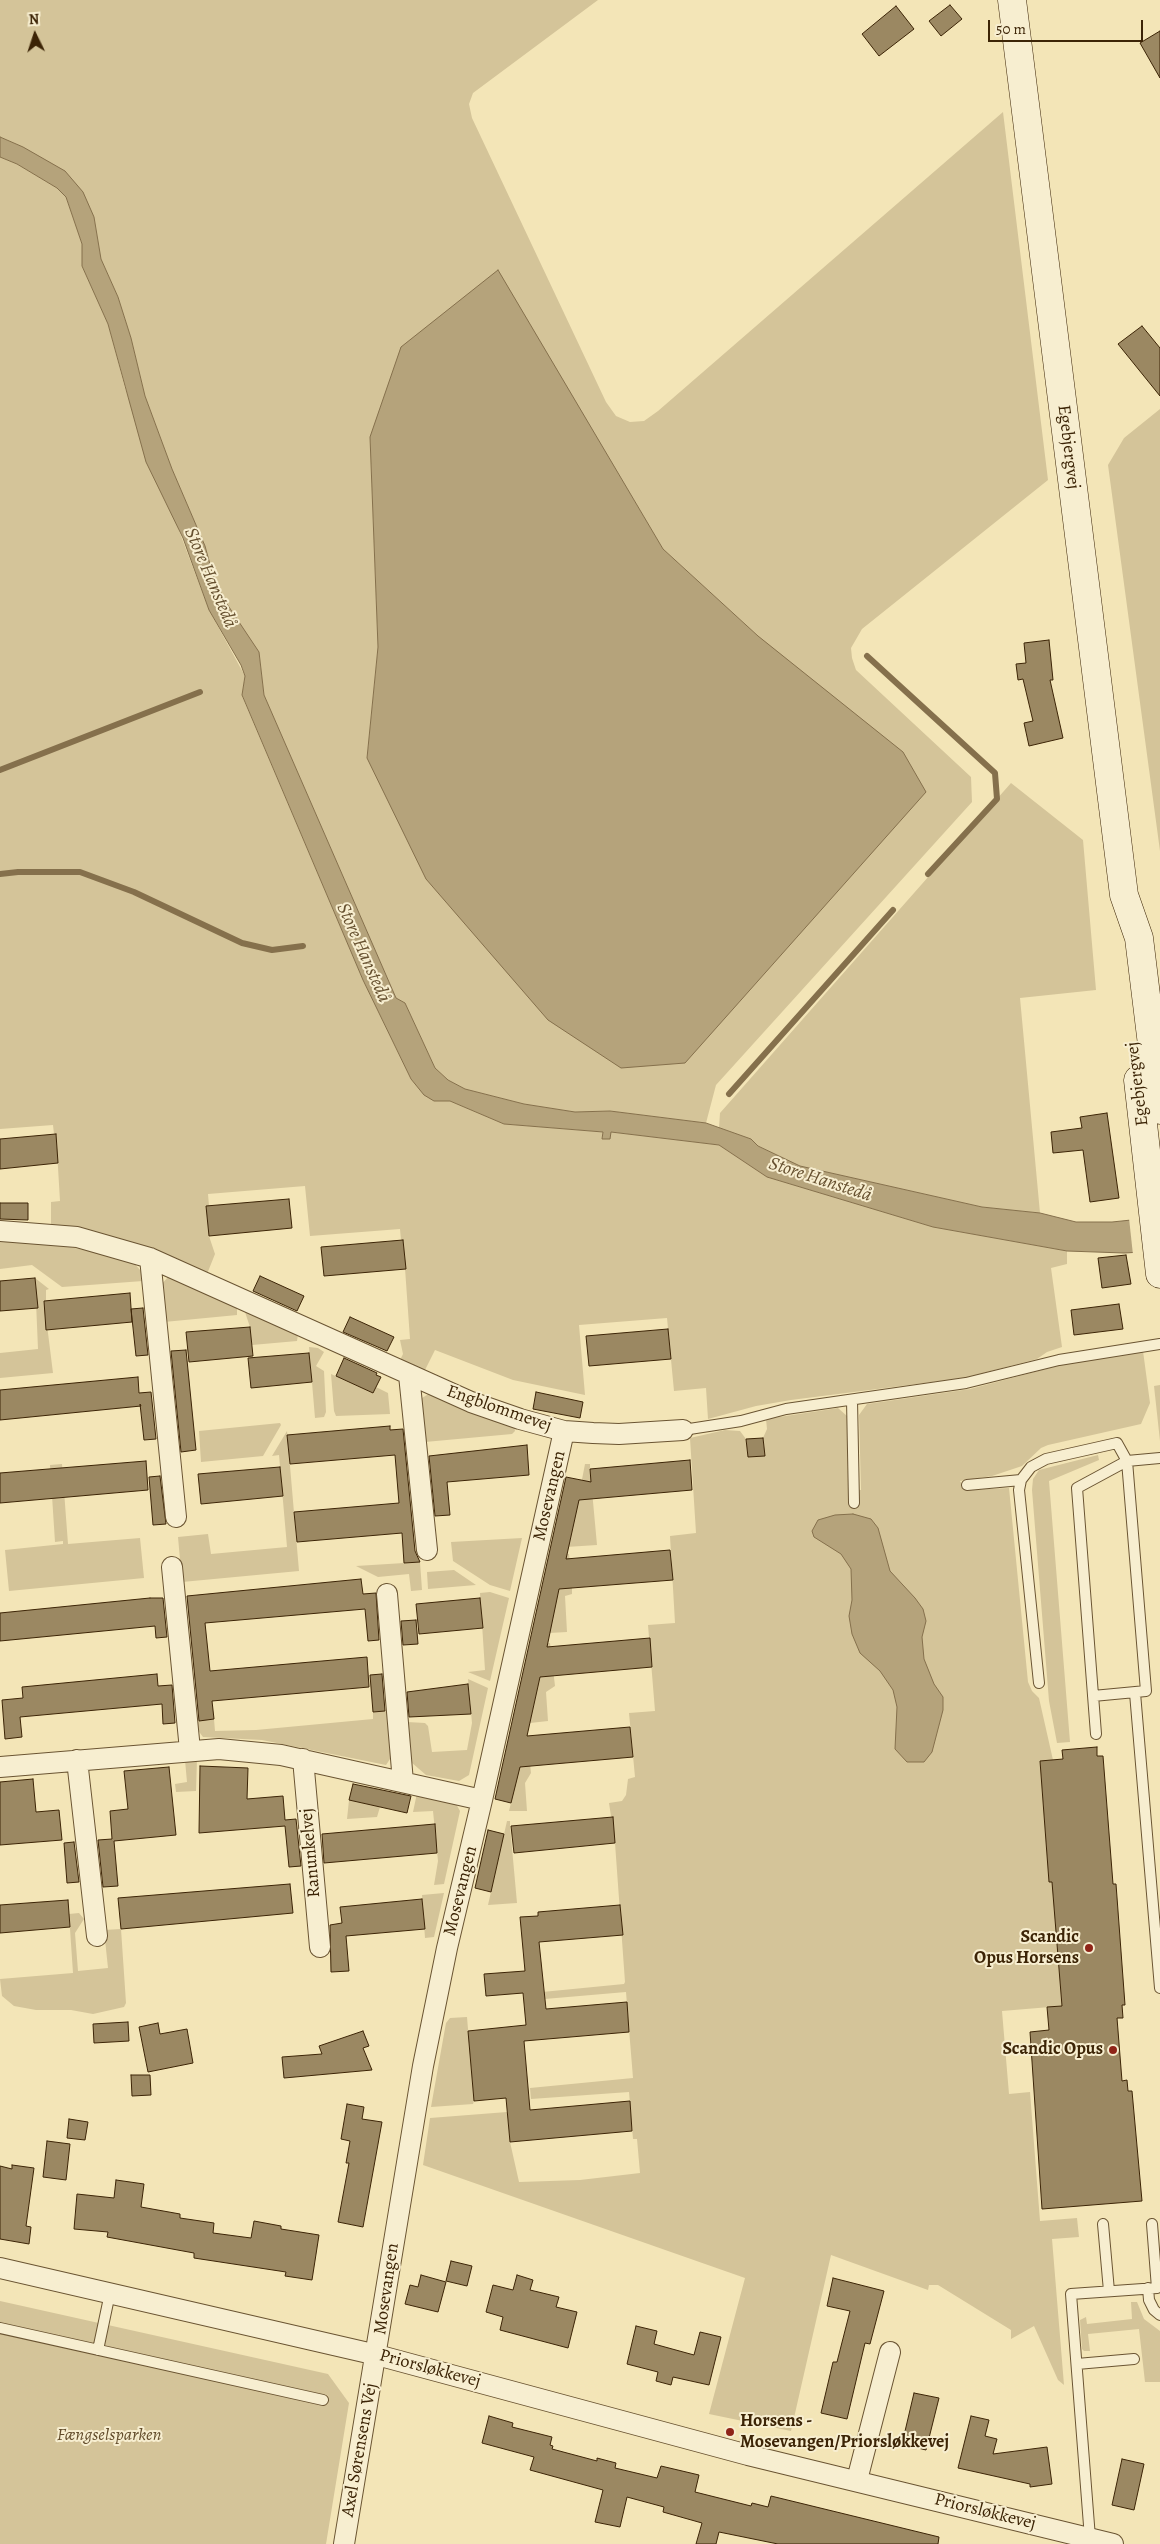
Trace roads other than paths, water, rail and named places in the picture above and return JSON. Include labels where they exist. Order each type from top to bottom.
[{"type":"street","name":"Egebjergvej","points":[[1012,0],[1124,895],[1139,938],[1155,1105],[1150,1195],[1160,1274]]},
{"type":"street","name":"Engblommevej","points":[[0,1231],[77,1237],[150,1258],[409,1375],[479,1405],[520,1420],[564,1431],[619,1434],[683,1430]]},
{"type":"street","points":[[150,1258],[176,1517]]},
{"type":"street","points":[[409,1375],[427,1550]]},
{"type":"street","name":"Mosevangen","points":[[377,2355],[423,2066],[447,1948],[564,1431]]},
{"type":"street","points":[[172,1567],[190,1750]]},
{"type":"street","points":[[387,1594],[403,1782]]},
{"type":"street","points":[[0,1767],[219,1749],[303,1759],[482,1800]]},
{"type":"street","name":"Ranunkelvej","points":[[303,1759],[320,1948]]},
{"type":"street","points":[[77,1760],[97,1936]]},
{"type":"street","name":"Priorsløkkevej","points":[[0,2268],[377,2355],[748,2455],[857,2480],[1113,2544]]},
{"type":"street","points":[[857,2480],[890,2352]]},
{"type":"street","name":"Axel Sørensens Vej","points":[[344,2544],[377,2355]]},
{"type":"lane","points":[[683,1430],[741,1421],[786,1409],[966,1384],[1059,1360],[1160,1344]]},
{"type":"lane","points":[[852,1400],[854,1503]]},
{"type":"lane","points":[[1039,1683],[1019,1490],[1021,1480],[1031,1467],[1046,1458],[1116,1443],[1127,1461],[1146,1691],[1093,1696]]},
{"type":"lane","points":[[1096,1734],[1077,1488],[1127,1461],[1160,1458]]},
{"type":"lane","points":[[967,1485],[1021,1480]]},
{"type":"lane","points":[[1135,1692],[1160,1988]]},
{"type":"lane","points":[[1103,2224],[1109,2291]]},
{"type":"lane","points":[[1090,2538],[1071,2294],[1157,2288],[1152,2224]]},
{"type":"lane","points":[[1148,2288],[1149,2300],[1154,2310],[1160,2315]]},
{"type":"lane","points":[[98,2350],[110,2293]]},
{"type":"lane","points":[[0,2328],[323,2400]]},
{"type":"lane","points":[[1077,2364],[1134,2359]]},
{"type":"water","name":"Store Hanstedå","points":[[0,137],[23,147],[65,171],[83,192],[94,217],[101,259],[118,297],[131,338],[145,396],[172,469],[205,546],[214,579],[225,601],[259,652],[264,695],[396,998],[405,1003],[435,1068],[448,1080],[465,1089],[524,1104],[575,1112],[610,1111],[706,1123],[751,1139],[758,1146],[800,1166],[982,1207],[1040,1213],[1076,1222],[1112,1222],[1160,1217],[1160,1251],[1124,1253],[1067,1251],[933,1227],[767,1177],[719,1145],[611,1132],[610,1139],[602,1139],[603,1132],[504,1124],[450,1101],[434,1101],[424,1095],[411,1079],[363,980],[242,695],[245,676],[241,665],[209,610],[183,538],[146,462],[108,324],[82,266],[82,244],[66,197],[57,188],[17,164],[0,157]]},
{"type":"water","points":[[498,270],[663,549],[758,636],[903,752],[926,792],[685,1063],[621,1068],[548,1020],[426,879],[367,758],[378,647],[370,437],[401,347]]},
{"type":"water","points":[[853,1514],[871,1519],[878,1528],[890,1571],[923,1609],[926,1621],[922,1637],[924,1659],[934,1684],[943,1697],[943,1710],[932,1752],[924,1762],[907,1762],[895,1749],[897,1707],[893,1690],[880,1671],[860,1653],[852,1634],[849,1616],[852,1600],[851,1569],[841,1554],[814,1537],[812,1531],[818,1520],[835,1515]]},
{"type":"waterway","points":[[867,656],[995,773],[997,799],[928,874]]},
{"type":"waterway","points":[[0,770],[200,692]]},
{"type":"waterway","points":[[0,874],[18,872],[80,872],[134,892],[242,943],[272,950],[303,946]]},
{"type":"waterway","points":[[729,1094],[893,910]]},
{"type":"place","name":"Scandic Opus Horsens","points":[[1089,1948]]},
{"type":"place","name":"Scandic Opus","points":[[1113,2050]]},
{"type":"place","name":"Horsens - Mosevangen/Priorsløkkevej","points":[[730,2432]]},
{"type":"park label","name":"Fængselsparken","points":[[109,2436]]}]
